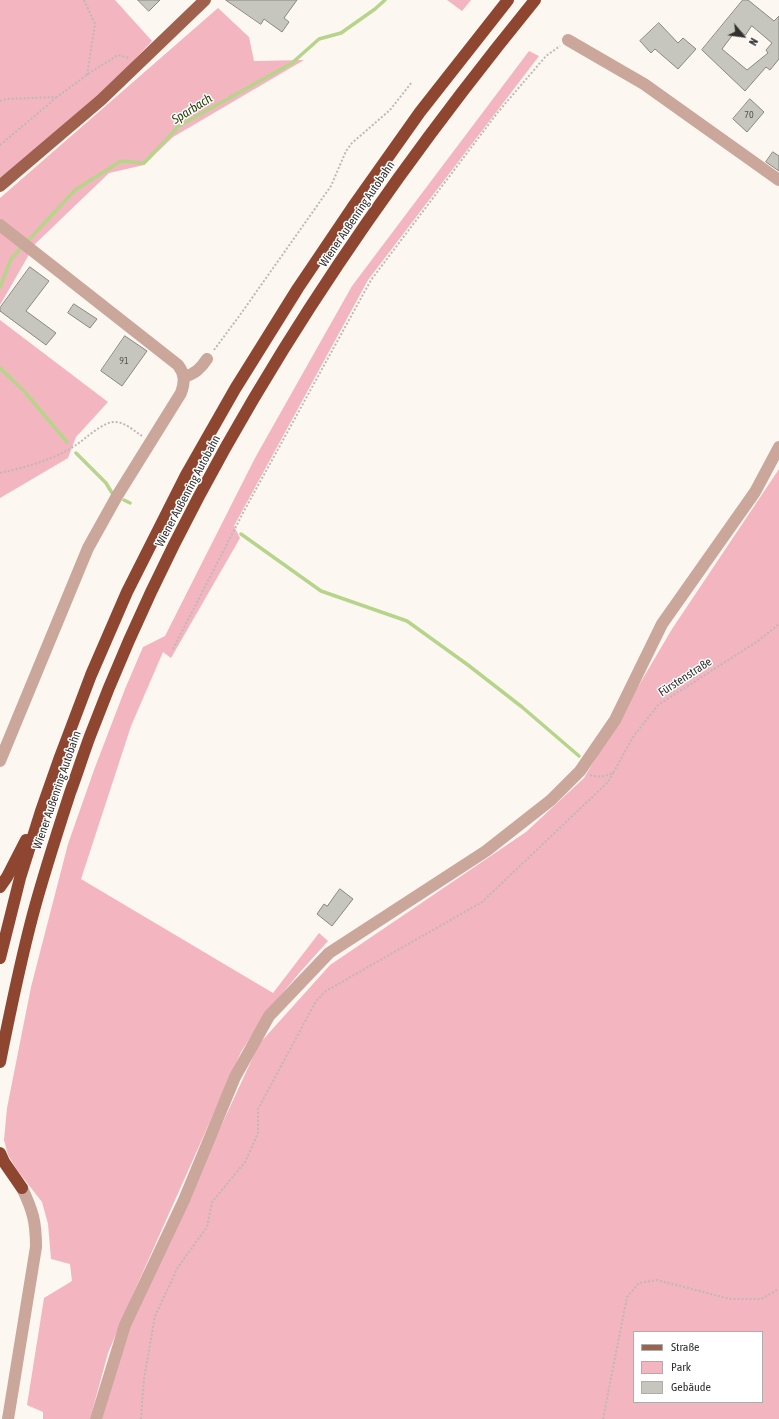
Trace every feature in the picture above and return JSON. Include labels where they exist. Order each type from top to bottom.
[{"type":"highway","name":"Wiener Außenring Autobahn","points":[[0,958],[20,878],[41,811],[91,674],[127,592],[186,475],[231,396],[298,288],[352,208],[420,112],[508,0]]},
{"type":"highway","name":"Wiener Außenring Autobahn","points":[[0,1062],[32,915],[50,853],[89,737],[146,602],[202,490],[255,397],[303,319],[369,219],[435,127],[535,0]]},
{"type":"highway","points":[[0,887],[7,877],[41,811]]},
{"type":"highway","points":[[0,1153],[4,1162],[22,1188]]},
{"type":"main road","points":[[0,186],[101,100],[205,0]]},
{"type":"street","points":[[568,40],[644,84],[779,180]]},
{"type":"street","points":[[0,225],[178,365],[184,377],[181,392],[117,496],[88,548],[0,761]]},
{"type":"street","points":[[184,377],[192,374],[201,367],[207,359]]},
{"type":"street","points":[[96,1419],[125,1325],[184,1200],[234,1077],[269,1016],[329,953],[486,851],[551,800],[580,771],[615,720],[662,624],[755,492],[779,448]]},
{"type":"street","points":[[8,1419],[36,1247],[36,1227],[31,1208],[22,1188]]},
{"type":"path","points":[[84,0],[95,24],[87,75]]},
{"type":"path","points":[[172,649],[244,511],[371,280],[498,112],[546,56],[568,40]]},
{"type":"path","points":[[0,145],[57,97],[118,55],[132,58],[138,64]]},
{"type":"path","points":[[207,359],[331,186],[346,151],[352,143],[390,110],[412,82]]},
{"type":"path","points":[[0,101],[6,99],[57,97]]},
{"type":"path","points":[[0,473],[35,465],[75,446],[101,427],[114,421],[127,426],[150,442]]},
{"type":"path","name":"Fürstenstraße","points":[[141,1419],[144,1379],[155,1316],[178,1268],[207,1227],[212,1202],[245,1162],[258,1133],[258,1109],[316,1001],[326,991],[482,902],[608,782],[633,737],[658,705],[758,641],[779,624]]},
{"type":"path","points":[[602,776],[613,773]]},
{"type":"path","points":[[603,1419],[627,1297],[639,1283],[657,1280],[730,1299],[761,1299],[779,1289]]},
{"type":"green space","points":[[0,0],[115,0],[152,41],[111,85],[0,181]]},
{"type":"green space","points":[[447,0],[471,0],[462,11]]},
{"type":"green space","points":[[218,8],[249,37],[254,61],[304,60],[173,137],[144,165],[109,173],[35,244],[0,305],[0,198]]},
{"type":"green space","points":[[529,51],[539,56],[368,280],[234,526],[240,538],[171,658],[163,652],[131,726],[81,879],[273,993],[319,933],[328,941],[265,1014],[241,1052],[108,1353],[90,1419],[43,1419],[43,1412],[27,1405],[44,1298],[72,1281],[70,1264],[51,1259],[48,1224],[42,1202],[17,1170],[8,1155],[4,1140],[7,1108],[31,987],[68,844],[94,770],[143,647],[165,636],[255,458],[352,286]]},
{"type":"green space","points":[[0,320],[108,402],[76,437],[68,458],[0,498]]},
{"type":"green space","points":[[779,469],[779,1419],[102,1419],[131,1321],[259,1044],[330,965],[526,832],[584,778],[672,629]]},
{"type":"building","points":[[138,0],[160,0],[149,11]]},
{"type":"building","points":[[226,0],[297,0],[284,18],[289,22],[282,32],[264,19],[261,24]]},
{"type":"building","points":[[743,0],[748,0],[774,21],[779,16],[779,59],[770,70],[766,67],[745,91],[702,50]],"holes":[[[752,26],[772,43],[766,50],[768,53],[747,70],[722,49],[737,29],[745,35]]]},
{"type":"building","points":[[659,23],[678,43],[683,38],[696,49],[678,69],[655,49],[651,53],[640,41]]},
{"type":"building","points":[[750,99],[764,112],[747,132],[733,119]]},
{"type":"building","points":[[773,152],[779,156],[779,171],[766,162]]},
{"type":"building","points":[[30,267],[49,281],[26,311],[56,333],[46,345],[0,311],[0,308]]},
{"type":"building","points":[[74,304],[97,319],[90,328],[68,313]]},
{"type":"building","points":[[125,336],[147,351],[122,386],[101,371]]},
{"type":"building","points":[[340,889],[353,899],[332,926],[317,914],[324,904],[327,906]]},
{"type":"waterway","name":"Sparbach","points":[[0,287],[11,259],[75,190],[121,161],[144,163],[179,126],[292,63],[319,39],[341,33],[375,9],[385,0]]},
{"type":"waterway","points":[[0,368],[24,391],[67,442]]},
{"type":"waterway","points":[[76,453],[106,483],[112,493]]},
{"type":"waterway","points":[[124,500],[130,503]]},
{"type":"waterway","points":[[241,534],[321,591],[407,621],[468,665],[522,707],[579,756]]}]
